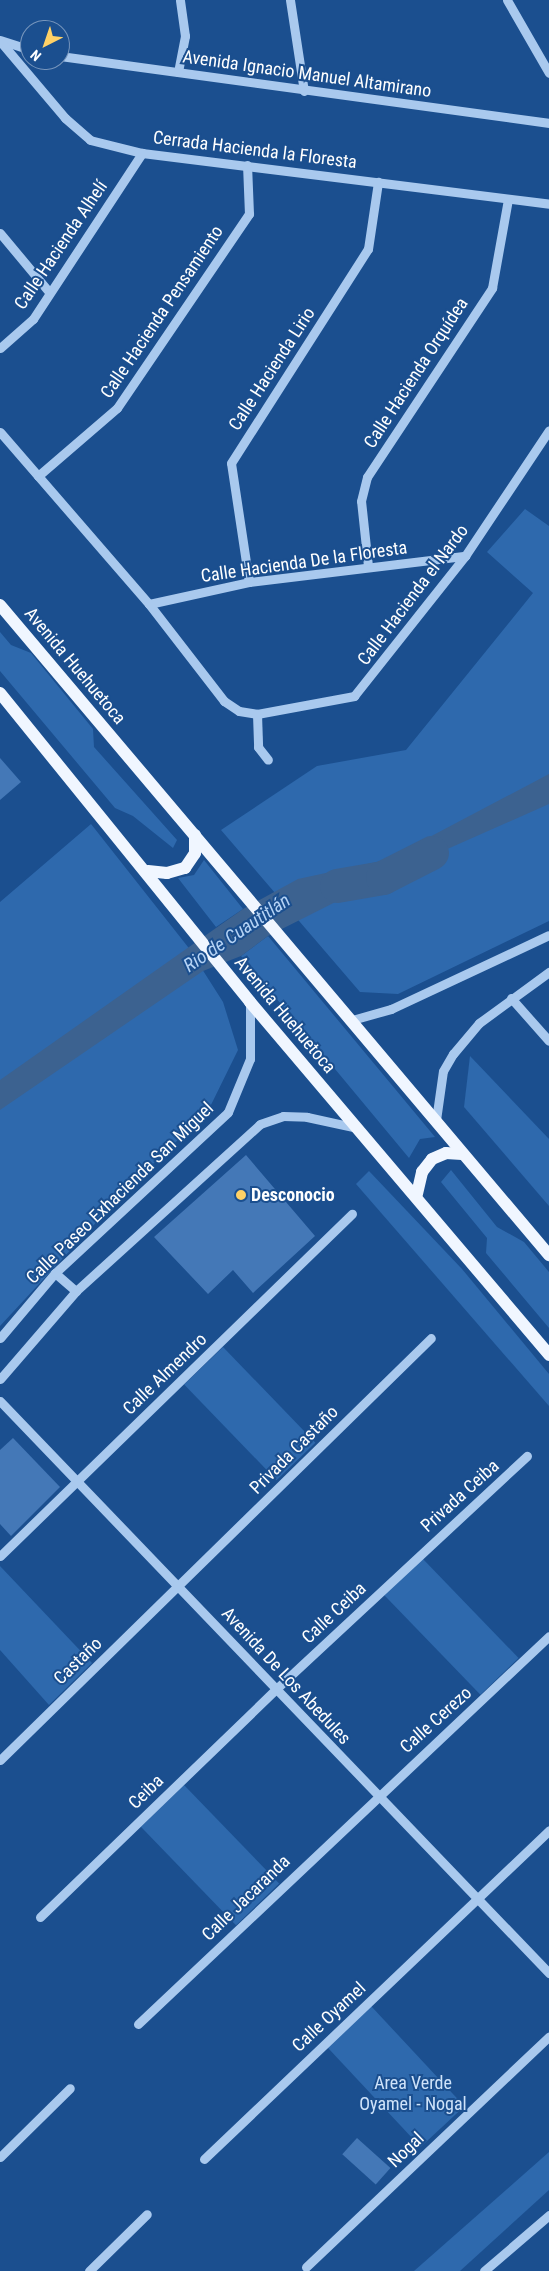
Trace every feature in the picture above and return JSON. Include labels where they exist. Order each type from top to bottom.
[{"type":"main road","name":"Avenida Huehuetoca","points":[[0,605],[549,1255]]},
{"type":"main road","name":"Avenida Huehuetoca","points":[[0,693],[148,871],[195,936],[358,1129],[417,1194],[549,1355]]},
{"type":"main road","points":[[148,871],[167,873],[184,868],[195,853],[195,835]]},
{"type":"main road","points":[[417,1194],[422,1172],[432,1159],[446,1153],[462,1154]]},
{"type":"street","points":[[178,72],[185,36],[180,0]]},
{"type":"street","points":[[290,0],[304,91]]},
{"type":"street","points":[[506,0],[549,72]]},
{"type":"street","points":[[0,41],[20,47]]},
{"type":"street","name":"Cerrada Hacienda la Floresta","points":[[0,41],[65,118],[90,140],[142,152],[549,204]]},
{"type":"street","name":"Avenida Ignacio Manuel Altamirano","points":[[70,57],[304,91],[549,123]]},
{"type":"street","name":"Calle Hacienda Alhelí","points":[[0,348],[33,319],[142,152]]},
{"type":"street","name":"Calle Hacienda Pensamiento","points":[[38,476],[117,408],[249,214],[247,165]]},
{"type":"street","name":"Calle Hacienda Lirio","points":[[249,582],[231,464],[368,249],[378,182]]},
{"type":"street","name":"Calle Hacienda Orquídea","points":[[368,566],[361,501],[367,477],[492,288],[508,199]]},
{"type":"street","points":[[0,233],[50,292]]},
{"type":"street","name":"Calle Hacienda el Nardo","points":[[0,432],[149,604],[224,701],[239,711],[257,714],[354,696],[464,556],[549,430]]},
{"type":"street","name":"Calle Hacienda De la Floresta","points":[[149,604],[249,582],[368,566],[464,556]]},
{"type":"street","points":[[257,714],[258,747],[268,760]]},
{"type":"street","points":[[352,1020],[391,1010],[549,935]]},
{"type":"street","points":[[436,1120],[443,1072],[453,1054],[479,1023],[549,972]]},
{"type":"street","points":[[511,998],[549,1041]]},
{"type":"street","name":"Calle Paseo Exhacienda San Miguel","points":[[0,1338],[55,1273],[228,1112],[250,1059],[250,1002]]},
{"type":"street","points":[[0,1379],[76,1291],[260,1124],[283,1116],[307,1117],[358,1129]]},
{"type":"street","name":"Calle Almendro","points":[[0,1556],[352,1214]]},
{"type":"street","points":[[55,1273],[76,1291]]},
{"type":"street","name":"Privada Castaño","points":[[179,1585],[431,1338]]},
{"type":"street","name":"Avenida De Los Abedules","points":[[0,1401],[179,1585],[275,1690],[549,1973]]},
{"type":"street","name":"Privada Ceiba","points":[[415,1559],[527,1456]]},
{"type":"street","name":"Calle Ceiba","points":[[275,1690],[415,1559]]},
{"type":"street","name":"Castaño","points":[[0,1760],[179,1585]]},
{"type":"street","name":"Calle Cerezo","points":[[377,1796],[518,1667],[549,1636]]},
{"type":"street","name":"Ceiba","points":[[40,1917],[275,1690]]},
{"type":"street","name":"Calle Jacaranda","points":[[138,2024],[377,1796]]},
{"type":"street","name":"Calle Oyamel","points":[[204,2159],[549,1830]]},
{"type":"street","name":"Nogal","points":[[306,2267],[549,2036]]},
{"type":"street","points":[[0,2157],[70,2088]]},
{"type":"street","points":[[89,2271],[148,2214]]},
{"type":"street","points":[[484,2271],[549,2215]]},
{"type":"green space","points":[[525,509],[549,526],[549,921],[398,994],[360,992],[221,830],[317,766],[406,750],[533,593],[487,552]]},
{"type":"green space","points":[[0,632],[11,645],[31,653],[93,729],[94,747],[177,840],[173,848],[133,816],[115,808],[0,671]]},
{"type":"green space","points":[[91,824],[188,947],[223,1002],[238,1050],[208,1111],[129,1187],[0,1326],[0,902]]},
{"type":"green space","points":[[204,860],[243,909],[216,927],[178,878],[194,875]]},
{"type":"green space","points":[[268,936],[435,1137],[420,1139],[409,1158],[241,956]]},
{"type":"green space","points":[[470,1056],[549,1139],[549,1206],[464,1107]]},
{"type":"green space","points":[[451,1170],[497,1227],[524,1242],[549,1272],[549,1328],[486,1253],[487,1238],[441,1182]]},
{"type":"green space","points":[[369,1171],[462,1269],[549,1374],[549,1406],[356,1184]]},
{"type":"green space","points":[[223,1347],[315,1443],[277,1480],[184,1385]]},
{"type":"green space","points":[[422,1558],[519,1658],[480,1695],[384,1595]]},
{"type":"green space","points":[[0,1566],[92,1663],[49,1705],[0,1650]]},
{"type":"green space","points":[[184,1785],[279,1884],[236,1925],[141,1827]]},
{"type":"green space","name":"Area Verde Oyamel - Nogal","points":[[371,2006],[464,2106],[421,2147],[327,2047]]},
{"type":"green space","points":[[549,2152],[549,2190],[460,2271],[414,2271]]},
{"type":"water","points":[[549,774],[549,804],[391,874],[268,936],[241,956],[203,971],[0,1110],[0,1080],[243,909],[298,879],[386,860]]},
{"type":"building","points":[[0,758],[21,782],[0,800]]},
{"type":"building","name":"Desconocio","points":[[246,1155],[315,1236],[253,1293],[233,1270],[208,1294],[154,1237]]},
{"type":"building","points":[[13,1438],[60,1487],[11,1536],[0,1524],[0,1450]]},
{"type":"building","points":[[357,2138],[390,2168],[376,2184],[342,2154]]},
{"type":"waterway","name":"Rio de Cuautitlán","points":[[337,886],[383,878],[432,853]]},
{"type":"place","name":"Desconocio","points":[[241,1195]]}]
